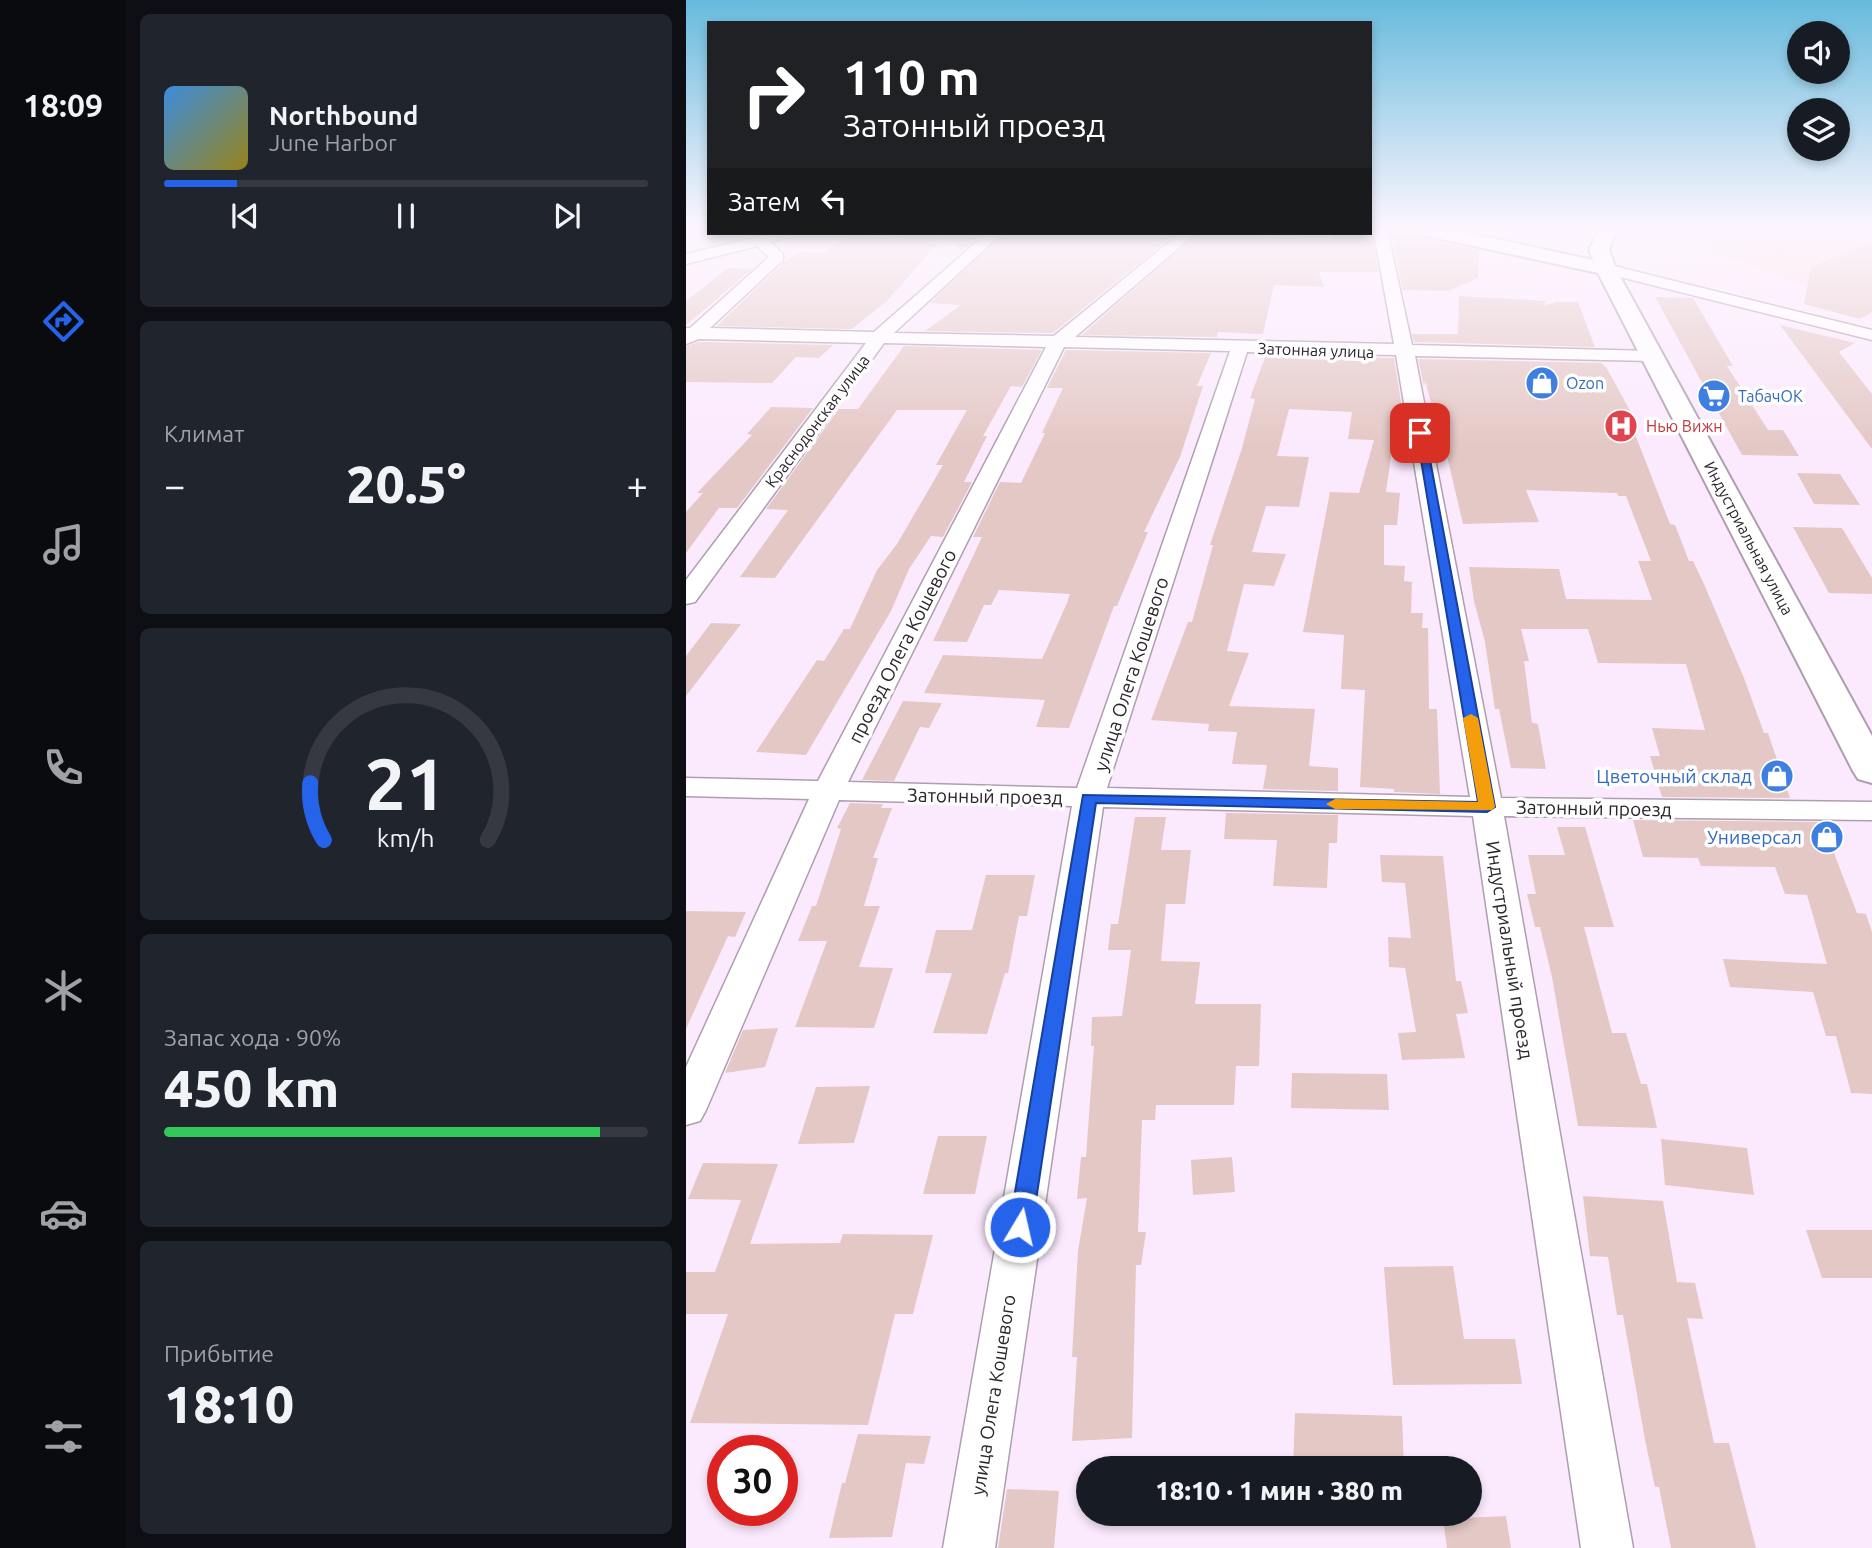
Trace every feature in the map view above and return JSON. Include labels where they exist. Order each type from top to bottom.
[{"type":"main road","name":"Индустриальная улица","points":[[1624,301],[1872,771]]},
{"type":"street","points":[[689,336],[728,301]]},
{"type":"street","name":"Краснодонская улица","points":[[686,597],[879,337],[919,301]]},
{"type":"street","name":"проезд Олега Кошевого","points":[[686,1110],[827,793],[1057,343],[1107,301]]},
{"type":"street","name":"Индустриальный проезд","points":[[1395,301],[1487,807],[1606,1548]]},
{"type":"street","points":[[1751,301],[1872,335]]},
{"type":"street","name":"Затонная улица","points":[[689,336],[879,337],[1405,353],[1652,356]]},
{"type":"street","name":"улица Олега Кошевого","points":[[968,1548],[1089,798],[1240,347]]},
{"type":"street","name":"Затонный проезд","points":[[686,787],[827,793],[1487,807],[1872,811]]},
{"type":"shaded area","points":[[1848,301],[1872,301],[1872,310]]},
{"type":"building","points":[[686,301],[714,301],[686,325]]},
{"type":"building","points":[[743,301],[886,301],[852,329],[717,326]]},
{"type":"building","points":[[1092,301],[1053,333],[925,331],[961,305],[930,303]]},
{"type":"building","points":[[1120,301],[1270,301],[1263,334],[1218,332],[1217,337],[1082,335]]},
{"type":"building","points":[[1459,301],[1546,301],[1544,306],[1556,302],[1578,302],[1595,347],[1414,342],[1412,334],[1458,334]]},
{"type":"building","points":[[1657,301],[1695,301],[1733,366],[1727,366],[1768,430],[1783,430],[1799,456],[1742,455]]},
{"type":"building","points":[[1805,301],[1872,301],[1872,312],[1860,319],[1804,304]]},
{"type":"building","points":[[1780,325],[1855,343],[1839,352],[1872,394],[1872,449]]},
{"type":"building","points":[[699,342],[833,345],[819,358],[796,357],[772,383],[686,382],[686,346]]},
{"type":"building","points":[[904,346],[1042,350],[1022,387],[1011,386],[983,436],[987,436],[964,482],[972,482],[943,537],[931,536],[909,569],[891,611],[806,755],[756,752],[817,660],[824,661],[844,629],[850,629],[877,570],[897,544],[943,465],[936,465],[967,410],[897,410],[775,578],[740,577],[788,510],[766,509],[839,409],[858,409]]},
{"type":"building","points":[[1066,350],[1211,353],[1197,386],[1203,386],[1180,457],[1144,532],[1148,532],[1117,606],[1114,606],[1069,728],[1036,727],[1045,700],[924,693],[943,655],[1042,659],[1067,603],[1070,594],[999,590],[991,605],[984,605],[967,642],[933,641],[982,537],[973,537],[1000,482],[1021,483],[1045,433],[1042,433],[1063,388],[1047,388]]},
{"type":"building","points":[[1266,355],[1357,361],[1358,357],[1394,358],[1404,421],[1396,421],[1386,492],[1400,493],[1397,525],[1384,525],[1384,565],[1405,566],[1404,581],[1412,582],[1411,613],[1423,613],[1422,628],[1428,628],[1429,709],[1437,709],[1440,794],[1360,787],[1365,690],[1341,689],[1344,635],[1303,632],[1330,492],[1359,493],[1374,440],[1348,439],[1352,412],[1289,409],[1277,456],[1309,457],[1299,507],[1266,506],[1252,552],[1286,554],[1274,586],[1244,584],[1227,651],[1249,653],[1229,706],[1315,709],[1309,766],[1338,768],[1338,791],[1263,789],[1267,765],[1232,764],[1237,732],[1208,731],[1209,724],[1151,720],[1188,622],[1192,622],[1213,545],[1210,545],[1255,399],[1250,398]]},
{"type":"building","points":[[1418,359],[1601,363],[1606,367],[1633,416],[1628,416],[1670,524],[1675,525],[1689,561],[1693,561],[1704,584],[1764,733],[1768,733],[1790,798],[1662,797],[1650,756],[1660,756],[1652,728],[1705,730],[1686,664],[1598,663],[1588,629],[1521,629],[1529,661],[1524,661],[1532,723],[1538,724],[1546,769],[1511,768],[1499,709],[1495,709],[1485,642],[1474,601],[1469,567],[1559,569],[1566,599],[1652,600],[1638,561],[1651,561],[1626,496],[1618,496],[1617,493],[1526,490],[1539,522],[1463,524],[1439,422],[1436,422],[1425,380],[1424,387]]},
{"type":"building","points":[[771,407],[813,408],[737,508],[719,508],[686,553],[686,512],[703,493],[697,493],[752,435],[747,434]]},
{"type":"building","points":[[1797,473],[1840,474],[1860,505],[1814,504]]},
{"type":"building","points":[[1793,527],[1842,528],[1872,578],[1872,594],[1829,593]]},
{"type":"building","points":[[711,623],[741,624],[686,696],[686,656]]},
{"type":"building","points":[[903,701],[942,703],[929,728],[920,727],[894,781],[862,780]]},
{"type":"building","points":[[850,803],[883,804],[881,808],[892,808],[873,858],[878,858],[864,906],[880,906],[859,967],[893,968],[874,1028],[795,1027],[827,941],[798,941],[812,906],[816,906],[841,829],[837,828]]},
{"type":"building","points":[[1226,813],[1338,815],[1337,843],[1329,843],[1327,888],[1273,886],[1277,840],[1224,839]]},
{"type":"building","points":[[1135,817],[1166,817],[1161,850],[1191,850],[1185,904],[1166,904],[1161,961],[1200,962],[1195,1004],[1261,1004],[1259,1066],[1236,1066],[1234,1105],[1156,1105],[1155,1120],[1142,1120],[1138,1232],[1146,1232],[1141,1265],[1136,1265],[1132,1438],[1072,1441],[1077,1357],[1072,1357],[1078,1251],[1087,1198],[1077,1199],[1081,1157],[1086,1157],[1094,1046],[1091,1046],[1092,1017],[1122,1016],[1131,950],[1108,950],[1111,924],[1118,924]]},
{"type":"building","points":[[1633,820],[1822,822],[1857,913],[1866,914],[1872,932],[1872,1094],[1851,1093],[1836,1036],[1826,1036],[1813,992],[1730,987],[1723,959],[1827,964],[1807,895],[1785,894],[1775,867],[1701,866],[1698,858],[1643,857]]},
{"type":"building","points":[[1557,827],[1585,827],[1614,927],[1584,927],[1612,1033],[1626,1033],[1641,1084],[1647,1084],[1657,1128],[1578,1126],[1552,977],[1540,927],[1535,927],[1527,894],[1536,894],[1528,855],[1565,855]]},
{"type":"building","points":[[1380,855],[1443,856],[1456,981],[1461,981],[1468,1013],[1456,1014],[1465,1058],[1402,1060],[1398,1033],[1416,1032],[1405,968],[1389,967],[1388,937],[1411,938],[1405,883],[1382,882]]},
{"type":"building","points":[[986,875],[1035,875],[1027,916],[1019,916],[1008,973],[1005,973],[987,1034],[933,1033],[952,973],[925,973],[936,930],[972,930]]},
{"type":"building","points":[[686,911],[746,912],[735,937],[728,936],[686,1029]]},
{"type":"building","points":[[778,1028],[765,1067],[725,1073],[743,1030]]},
{"type":"building","points":[[1292,1073],[1387,1074],[1389,1110],[1291,1108]]},
{"type":"building","points":[[870,1086],[854,1143],[798,1144],[816,1087]]},
{"type":"building","points":[[938,1136],[987,1136],[975,1194],[923,1194]]},
{"type":"building","points":[[1661,1139],[1747,1148],[1754,1195],[1665,1185]]},
{"type":"building","points":[[1232,1157],[1235,1192],[1193,1195],[1191,1160]]},
{"type":"building","points":[[703,1163],[778,1164],[750,1244],[840,1243],[843,1234],[933,1235],[913,1314],[895,1314],[868,1425],[690,1423],[728,1314],[686,1314],[686,1272],[715,1272],[741,1200],[688,1199]]},
{"type":"building","points":[[1583,1196],[1663,1201],[1677,1282],[1695,1283],[1703,1319],[1687,1318],[1714,1443],[1729,1443],[1756,1548],[1671,1548],[1659,1487],[1655,1487],[1645,1440],[1623,1315],[1617,1315],[1608,1257],[1590,1256]]},
{"type":"building","points":[[1806,1230],[1872,1230],[1872,1278],[1822,1278]]},
{"type":"building","points":[[1453,1266],[1464,1339],[1515,1339],[1522,1384],[1393,1385],[1384,1267]]},
{"type":"building","points":[[1295,1413],[1402,1416],[1404,1456],[1293,1456]]},
{"type":"building","points":[[858,1434],[931,1436],[924,1464],[906,1463],[892,1537],[829,1538],[842,1483],[845,1483]]},
{"type":"building","points":[[1007,1489],[1059,1491],[1054,1548],[998,1548]]},
{"type":"building","points":[[1506,1516],[1511,1548],[1447,1548],[1444,1526],[1482,1526],[1482,1517]]},
{"type":"slow traffic","points":[[1335,804],[1487,807],[1471,718]]},
{"type":"place","name":"Ozon","points":[[1542,383]]},
{"type":"place","name":"ТабачОК","points":[[1714,396]]},
{"type":"place","name":"Нью Вижн","points":[[1621,426]]},
{"type":"place","name":"Цветочный склад","points":[[1777,776]]},
{"type":"place","name":"Универсал","points":[[1827,837]]},
{"type":"route","points":[[1020,1227],[1089,798],[1487,807],[1420,433]]}]
